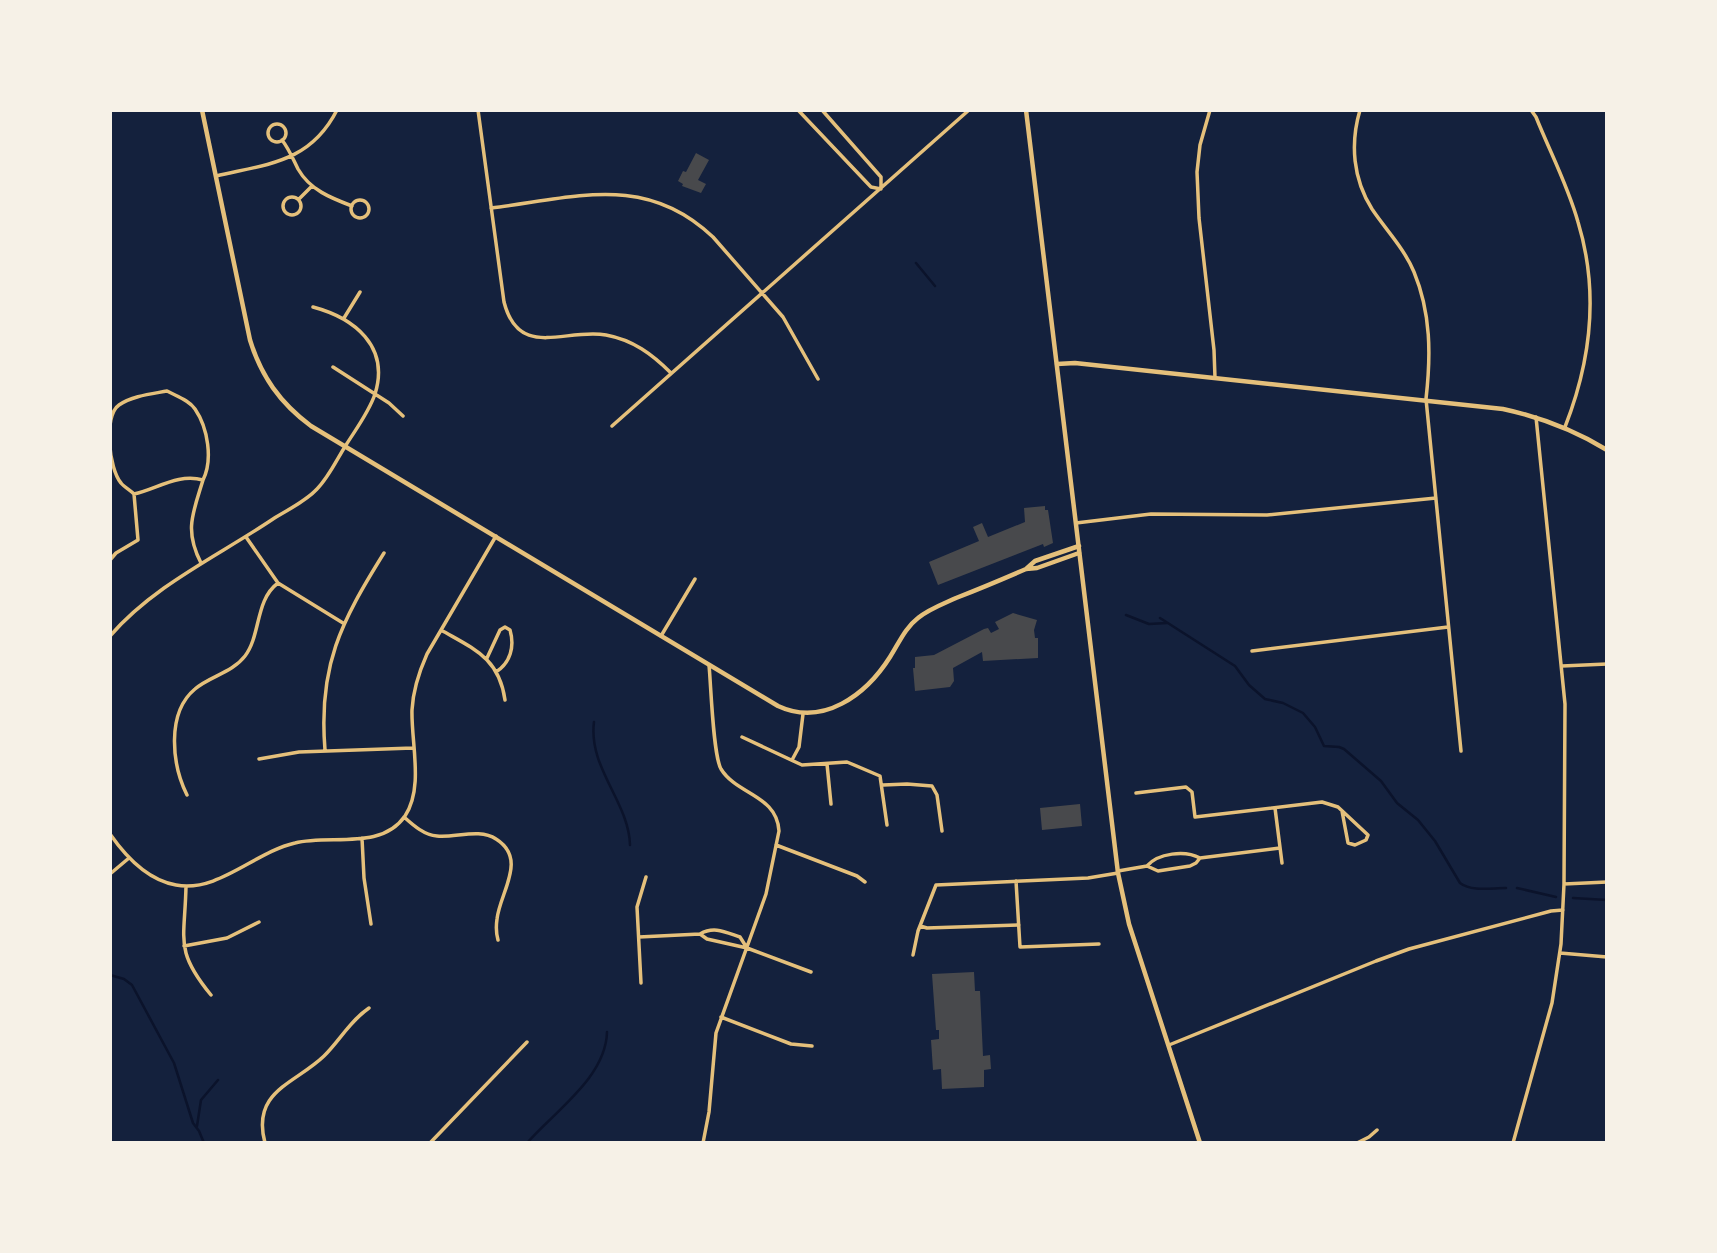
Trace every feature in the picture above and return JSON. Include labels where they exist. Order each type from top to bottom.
[{"type":"street","points":[[202,110],[250,340],[261,371],[284,402],[297,415],[345,446],[778,706],[803,714],[829,710],[854,695],[883,668],[903,634],[920,615],[1026,569],[1035,561],[1079,546]]},
{"type":"street","points":[[215,176],[292,158],[316,140],[337,110]]},
{"type":"street","points":[[478,110],[503,302],[507,315],[523,333],[538,338],[585,334],[608,335],[623,340],[648,352],[671,373]]},
{"type":"street","points":[[798,110],[871,187],[881,189]]},
{"type":"street","points":[[821,110],[881,177],[881,189]]},
{"type":"street","points":[[612,426],[969,110]]},
{"type":"street","points":[[1026,110],[1118,872],[1129,924],[1200,1143]]},
{"type":"street","points":[[1210,110],[1200,145],[1197,172],[1215,378]]},
{"type":"street","points":[[1360,110],[1354,134],[1354,151],[1361,188],[1372,209],[1404,253],[1423,296],[1430,338],[1426,399],[1461,751]]},
{"type":"street","points":[[1531,110],[1577,219],[1589,278],[1591,319],[1586,357],[1581,383],[1565,427]]},
{"type":"street","points":[[279,124],[284,128],[286,134],[282,140],[275,142],[270,139],[268,131],[271,126],[279,124]]},
{"type":"street","points":[[282,140],[302,175],[312,186],[320,193],[352,206]]},
{"type":"street","points":[[298,200],[312,186]]},
{"type":"street","points":[[491,208],[614,193],[656,200],[672,206],[700,225],[761,293],[793,332],[818,379]]},
{"type":"street","points":[[287,200],[298,200],[301,207],[299,212],[290,215],[284,207],[287,200]]},
{"type":"street","points":[[357,201],[362,201],[367,204],[369,212],[363,218],[357,218],[352,214],[352,206],[357,201]]},
{"type":"street","points":[[344,318],[360,292]]},
{"type":"street","points":[[110,636],[135,610],[317,489],[345,446],[375,395],[378,369],[374,352],[359,330],[344,318],[313,307]]},
{"type":"street","points":[[1057,364],[1075,363],[1503,409],[1565,427],[1607,450]]},
{"type":"street","points":[[332,367],[388,403],[403,416]]},
{"type":"street","points":[[110,559],[138,540],[134,494],[120,482],[111,458],[110,419],[117,406],[136,398],[167,391],[194,408],[205,430],[208,462],[193,514],[190,540],[201,564]]},
{"type":"street","points":[[1513,1143],[1552,1003],[1560,953],[1564,884],[1566,739],[1562,666],[1536,417]]},
{"type":"street","points":[[134,494],[151,490],[159,483],[193,477],[203,481]]},
{"type":"street","points":[[1076,523],[1151,514],[1267,515],[1436,498]]},
{"type":"street","points":[[110,834],[129,858],[151,876],[163,882],[186,886],[215,880],[268,852],[292,844],[381,835],[395,827],[404,817],[413,797],[412,712],[415,685],[427,654],[496,536]]},
{"type":"street","points":[[246,537],[278,583],[343,623]]},
{"type":"street","points":[[325,750],[323,720],[330,659],[343,623],[384,553]]},
{"type":"street","points":[[1026,569],[1037,568],[1079,553]]},
{"type":"street","points":[[661,636],[695,579]]},
{"type":"street","points":[[187,795],[180,781],[177,760],[175,726],[181,706],[195,688],[234,667],[245,657],[269,590],[278,583]]},
{"type":"street","points":[[1252,651],[1448,627]]},
{"type":"street","points":[[487,658],[500,630],[505,628],[510,631],[513,639],[510,655],[505,666],[496,672]]},
{"type":"street","points":[[441,630],[487,658],[504,690],[505,700]]},
{"type":"street","points":[[1562,666],[1607,664]]},
{"type":"street","points":[[703,1143],[712,1089],[713,1048],[721,1017],[766,894],[779,822],[774,810],[730,779],[718,761],[709,665]]},
{"type":"street","points":[[792,760],[799,747],[803,714]]},
{"type":"street","points":[[743,737],[802,765],[851,763],[880,776],[887,825]]},
{"type":"street","points":[[259,759],[325,750],[413,748]]},
{"type":"street","points":[[827,764],[831,804]]},
{"type":"street","points":[[883,785],[932,786],[937,795],[942,831]]},
{"type":"street","points":[[1136,793],[1186,787],[1192,792],[1195,817],[1331,803],[1342,811],[1367,832],[1366,840],[1355,845],[1348,843],[1342,811]]},
{"type":"street","points":[[1275,808],[1282,863]]},
{"type":"street","points":[[404,817],[419,830],[435,836],[492,835],[506,849],[512,863],[511,876],[497,917],[498,940]]},
{"type":"street","points":[[362,838],[364,878],[371,924]]},
{"type":"street","points":[[776,845],[857,876],[865,882]]},
{"type":"street","points":[[913,955],[920,926],[936,885],[1088,878],[1147,866],[1156,858],[1189,853],[1200,858],[1280,848]]},
{"type":"street","points":[[110,874],[129,858]]},
{"type":"street","points":[[1147,866],[1158,871],[1190,866],[1200,858]]},
{"type":"street","points":[[641,983],[637,906],[646,877]]},
{"type":"street","points":[[1017,881],[1020,947],[1099,944]]},
{"type":"street","points":[[1564,884],[1607,882]]},
{"type":"street","points":[[186,886],[184,947],[191,968],[211,995]]},
{"type":"street","points":[[1167,1046],[1409,949],[1563,910]]},
{"type":"street","points":[[184,947],[227,938],[259,922]]},
{"type":"street","points":[[920,926],[1019,925]]},
{"type":"street","points":[[639,937],[700,934],[708,929],[718,930],[740,937],[747,948]]},
{"type":"street","points":[[700,934],[707,939],[747,948],[811,972]]},
{"type":"street","points":[[1560,953],[1607,957]]},
{"type":"street","points":[[265,1143],[263,1119],[268,1102],[274,1094],[284,1083],[323,1057],[351,1023],[369,1008]]},
{"type":"street","points":[[721,1017],[792,1044],[812,1046]]},
{"type":"street","points":[[430,1143],[527,1042]]},
{"type":"street","points":[[1357,1143],[1377,1130]]},
{"type":"building","points":[[696,153],[709,160],[698,180],[706,184],[701,193],[682,186],[678,181]]},
{"type":"building","points":[[1045,506],[1053,543],[1044,547],[1043,544],[938,585],[929,562],[979,541],[973,527],[982,523],[988,537],[1025,522],[1024,508]]},
{"type":"building","points":[[1013,613],[1037,620],[1034,630],[1035,638],[1038,638],[1038,658],[983,661],[982,652],[953,668],[954,681],[950,687],[915,691],[915,657],[934,655],[984,629],[988,628],[991,633],[999,629],[995,622]]},
{"type":"building","points":[[1080,804],[1082,826],[1042,830],[1040,808]]},
{"type":"building","points":[[974,972],[975,991],[980,991],[983,1056],[990,1055],[991,1069],[984,1070],[984,1087],[942,1089],[941,1069],[933,1070],[931,1040],[939,1039],[939,1030],[936,1030],[932,974]]},
{"type":"waterway","points":[[916,263],[935,286]]},
{"type":"waterway","points":[[1126,615],[1149,624],[1167,623]]},
{"type":"waterway","points":[[1160,618],[1235,666],[1249,685],[1265,699],[1283,703],[1303,713],[1315,727],[1324,746],[1344,749],[1381,781],[1397,803],[1418,820],[1435,841],[1460,883],[1476,889],[1506,888]]},
{"type":"waterway","points":[[594,722],[597,755],[623,814],[630,845]]},
{"type":"waterway","points":[[1517,888],[1556,897]]},
{"type":"waterway","points":[[1573,898],[1607,900]]},
{"type":"waterway","points":[[110,975],[124,979],[132,985],[174,1063],[193,1123],[204,1143]]},
{"type":"waterway","points":[[527,1143],[589,1078],[598,1064],[607,1032]]},
{"type":"waterway","points":[[197,1126],[201,1100],[218,1080]]}]
